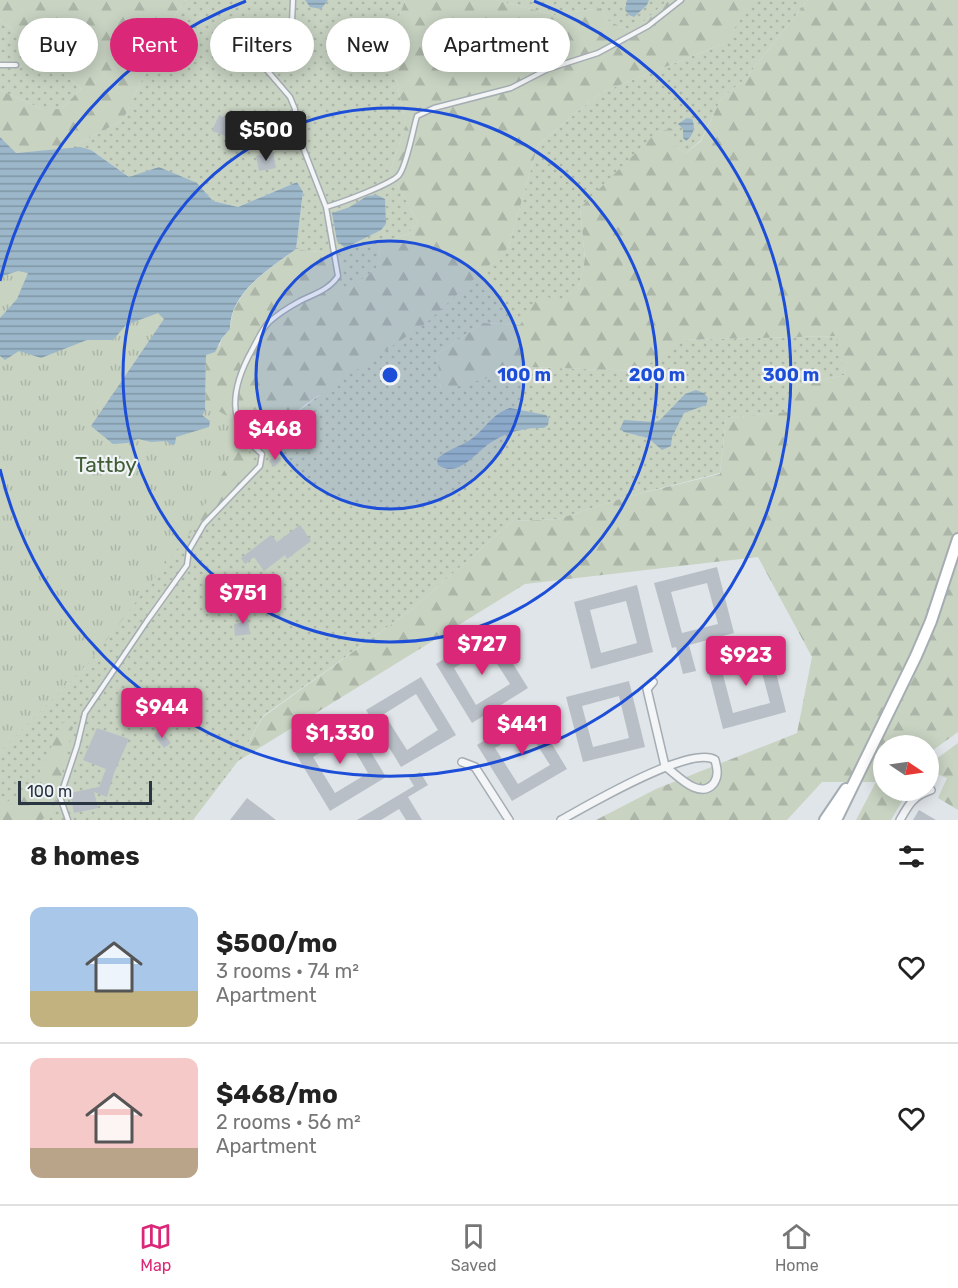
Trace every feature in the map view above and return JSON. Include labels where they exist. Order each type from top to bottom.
[{"type":"main road","points":[[836,820],[931,621],[958,539]]},
{"type":"main road","points":[[825,820],[859,772]]},
{"type":"street","points":[[561,820],[665,766],[707,757],[715,760],[718,770],[714,782],[702,789],[692,787],[665,766],[647,689],[653,682]]},
{"type":"street","points":[[462,762],[475,767],[508,820]]},
{"type":"street","points":[[900,820],[911,801]]},
{"type":"lane","points":[[68,820],[60,797],[85,713],[187,565],[189,550],[204,524],[260,466],[262,454],[249,443],[240,430],[236,412],[236,393],[240,371],[267,324],[298,302],[332,285],[338,276],[326,207],[297,132],[295,109],[290,97],[266,69],[292,22],[293,0]]},
{"type":"lane","points":[[326,207],[391,182],[400,174],[417,116],[434,108],[511,88],[548,69],[598,53],[648,26],[681,0]]},
{"type":"lane","points":[[0,64],[16,65]]},
{"type":"green space","points":[[0,0],[186,0],[172,18],[110,18],[110,72],[146,72],[123,120],[69,149],[15,153],[0,137],[0,90],[42,109],[61,109],[81,89],[61,72],[98,72],[98,18],[18,18],[18,35],[0,19]]},
{"type":"green space","points":[[186,0],[405,0],[399,18],[326,18],[326,72],[395,72],[406,125],[390,171],[418,222],[408,234],[379,243],[380,261],[376,268],[342,296],[340,255],[296,249],[303,193],[297,182],[238,207],[213,201],[197,183],[129,177],[91,150],[69,149],[123,120],[146,72],[198,72],[198,18],[172,18]]},
{"type":"green space","points":[[405,0],[496,0],[554,15],[601,8],[607,20],[632,32],[668,0],[753,0],[725,43],[600,93],[538,145],[508,248],[425,324],[306,404],[248,450],[255,468],[188,535],[90,661],[0,751],[205,411],[206,355],[220,345],[222,338],[230,329],[232,316],[244,293],[264,273],[296,249],[340,255],[343,295],[376,268],[380,261],[379,243],[408,234],[418,222],[390,171],[406,125],[395,72],[410,72],[410,18],[399,18]]},
{"type":"green space","points":[[496,0],[668,0],[632,32],[607,20],[601,8],[554,15]]},
{"type":"green space","points":[[704,0],[808,0],[746,78],[721,99],[701,140],[686,153],[676,147],[580,208],[585,259],[578,291],[520,325],[483,323],[437,354],[441,390],[527,367],[640,371],[680,340],[837,336],[845,375],[794,386],[786,412],[726,418],[720,473],[626,497],[558,519],[513,521],[411,610],[263,716],[238,761],[193,820],[0,820],[0,751],[87,664],[248,451],[508,248],[538,145],[600,93],[725,43]]},
{"type":"green space","points":[[808,0],[958,0],[958,732],[939,746],[939,735],[873,735],[873,782],[822,782],[787,820],[596,820],[656,789],[797,733],[812,657],[758,557],[525,584],[238,761],[263,717],[411,610],[513,521],[558,519],[626,497],[720,474],[726,418],[786,412],[794,386],[845,375],[836,336],[681,340],[640,371],[527,367],[441,391],[437,354],[483,323],[520,325],[540,294],[559,301],[578,291],[585,259],[580,208],[657,132],[673,128],[676,147],[686,153],[701,141],[721,99],[746,78]]},
{"type":"green space","points":[[0,19],[18,35],[18,72],[61,72],[81,89],[61,109],[42,109],[0,90]]},
{"type":"green space","name":"Tattby","points":[[0,180],[182,255],[177,387],[248,428],[188,535],[87,664],[0,751]]},
{"type":"green space","points":[[63,722],[73,727],[54,807],[42,820],[0,820],[0,807],[35,782]]},
{"type":"green space","points":[[958,743],[958,810],[939,799],[947,778],[939,775],[939,757]]},
{"type":"green space","points":[[873,788],[873,801],[902,801],[891,820],[856,820]]},
{"type":"water","points":[[305,0],[328,0],[321,9],[310,7]]},
{"type":"water","points":[[627,0],[649,0],[647,5],[634,17],[625,10]]},
{"type":"water","points":[[687,118],[692,119],[694,128],[686,141],[683,138],[683,129],[678,124]]},
{"type":"water","points":[[0,137],[16,153],[80,147],[91,150],[129,177],[159,167],[197,183],[213,201],[238,207],[297,182],[303,192],[296,249],[263,273],[244,293],[232,316],[230,329],[215,352],[206,355],[205,411],[202,415],[210,421],[209,427],[176,437],[175,444],[172,445],[166,441],[151,442],[138,439],[113,444],[91,426],[164,319],[158,313],[126,325],[113,340],[87,340],[41,358],[19,351],[5,360],[0,356],[0,318],[17,299],[28,273],[18,271],[0,277]]},
{"type":"water","points":[[377,195],[385,199],[386,224],[381,230],[345,248],[337,241],[332,213],[350,207],[367,196]]},
{"type":"water","points":[[696,390],[704,393],[708,398],[706,405],[684,413],[672,437],[671,446],[662,450],[648,438],[620,429],[624,420],[655,422],[660,420],[685,394]]},
{"type":"water","points":[[510,408],[546,415],[549,419],[548,425],[544,428],[523,429],[503,436],[459,467],[452,469],[438,465],[437,459],[470,440],[498,414]]},
{"type":"building","points":[[219,115],[232,121],[226,136],[212,131]]},
{"type":"building","points":[[273,152],[276,168],[259,171],[256,156]]},
{"type":"building","points":[[275,455],[281,460],[274,467],[269,461]]},
{"type":"building","points":[[300,525],[311,541],[287,559],[285,555],[264,571],[254,557],[245,564],[241,558],[271,535],[277,542]]},
{"type":"building","points":[[717,567],[734,633],[689,645],[696,671],[683,674],[676,647],[672,648],[654,583]],"holes":[[[707,583],[718,624],[682,633],[671,592]]]},
{"type":"building","points":[[637,585],[653,652],[591,669],[574,602]],"holes":[[[626,601],[637,643],[601,653],[590,610]]]},
{"type":"building","points":[[247,610],[250,634],[235,636],[234,624],[240,623],[239,611]]},
{"type":"building","points":[[492,630],[528,688],[472,723],[436,664]],"holes":[[[487,648],[510,684],[476,705],[454,668]]]},
{"type":"building","points":[[769,645],[786,712],[723,729],[706,662]],"holes":[[[759,661],[770,703],[733,713],[722,671]]]},
{"type":"building","points":[[421,677],[456,735],[401,767],[366,710]],"holes":[[[416,694],[438,730],[407,750],[384,714]]]},
{"type":"building","points":[[629,681],[645,747],[583,762],[566,697]],"holes":[[[619,696],[629,738],[593,747],[582,706]]]},
{"type":"building","points":[[532,711],[567,769],[512,801],[477,745]],"holes":[[[527,729],[550,765],[518,784],[495,748]]]},
{"type":"building","points":[[351,719],[386,777],[330,811],[295,753]],"holes":[[[346,736],[368,773],[335,793],[313,757]]]},
{"type":"building","points":[[97,728],[129,739],[114,773],[107,797],[94,792],[98,808],[74,813],[70,793],[99,787],[106,769],[83,760]]},
{"type":"building","points":[[160,730],[171,743],[164,748],[154,735]]},
{"type":"building","points":[[420,772],[428,785],[408,797],[422,820],[406,820],[399,809],[381,820],[357,820],[414,786],[409,778]]},
{"type":"building","points":[[247,798],[263,810],[276,820],[230,820]]},
{"type":"building","points":[[919,810],[936,820],[913,820]]}]
